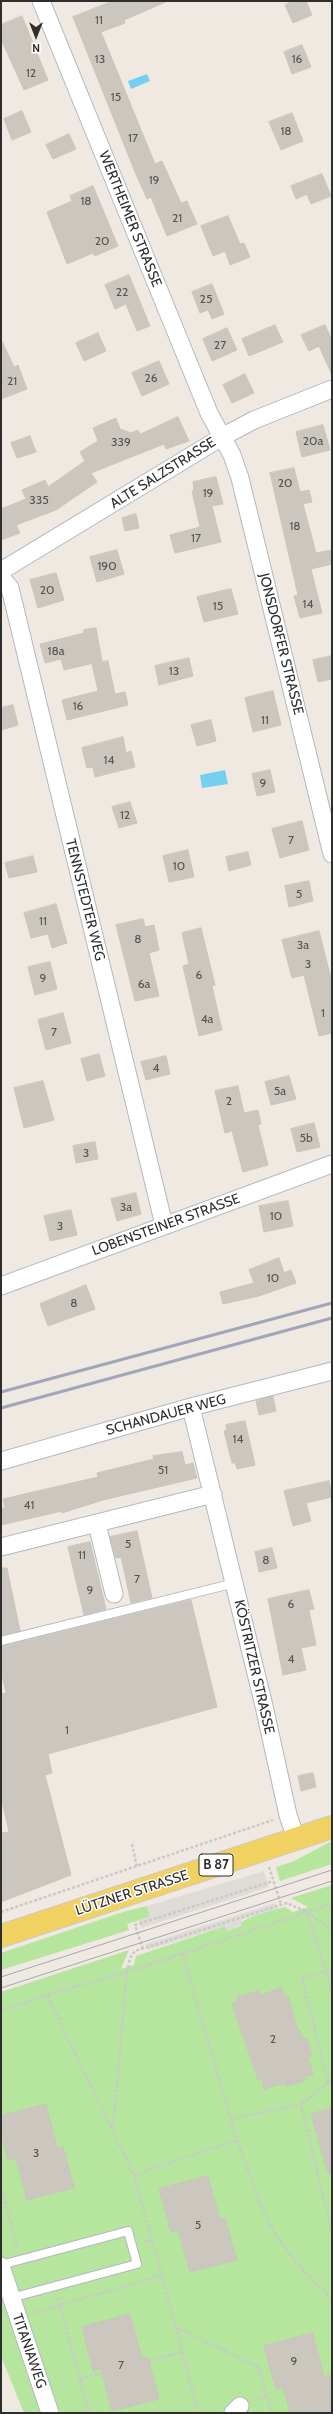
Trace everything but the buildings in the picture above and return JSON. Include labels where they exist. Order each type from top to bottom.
[{"type":"main road","name":"LÜTZNER STRASSE","points":[[1,1936],[332,1828]]},
{"type":"street","name":"WERTHEIMER STRASSE","points":[[40,1],[209,413],[222,437]]},
{"type":"street","name":"ALTE SALZSTRASSE","points":[[1,571],[222,437],[254,420],[332,389]]},
{"type":"street","name":"JONSDORFER STRASSE","points":[[222,437],[232,455],[242,484],[332,854]]},
{"type":"street","name":"TENNSTEDTER WEG","points":[[1,577],[10,588],[164,1225]]},
{"type":"street","name":"LOBENSTEINER STRASSE","points":[[1,1286],[332,1164]]},
{"type":"street","name":"SCHANDAUER WEG","points":[[1,1461],[191,1407],[332,1371]]},
{"type":"street","name":"KÖSTRITZER STRASSE","points":[[191,1407],[235,1583],[288,1815],[296,1839]]},
{"type":"street","points":[[1,1547],[213,1494]]},
{"type":"street","points":[[97,1524],[114,1594]]},
{"type":"street","name":"TITANIAWEG","points":[[1,2266],[10,2298],[50,2413]]},
{"type":"lane","points":[[1,1641],[235,1583]]},
{"type":"lane","points":[[1,2266],[128,2231],[136,2264],[10,2298]]},
{"type":"path","points":[[1,1912],[137,1868],[288,1815]]},
{"type":"path","points":[[132,1844],[137,1868]]},
{"type":"path","points":[[264,1850],[281,1904]]},
{"type":"path","points":[[143,1949],[135,1926],[273,1881]]},
{"type":"path","points":[[113,2127],[127,1972],[130,1958],[135,1951],[281,1904],[292,1904],[307,1912],[332,1930]]},
{"type":"path","points":[[1,2011],[47,1995],[127,1972],[332,1904]]},
{"type":"path","points":[[307,1912],[332,1991]]},
{"type":"path","points":[[182,1953],[237,2140],[260,2201],[274,2232],[294,2260],[332,2299]]},
{"type":"path","points":[[231,2119],[301,2104],[330,2080],[302,1978],[332,1969]]},
{"type":"path","points":[[47,1995],[113,2127],[134,2175],[163,2275],[198,2413]]},
{"type":"path","points":[[301,2104],[332,2233]]},
{"type":"path","points":[[134,2175],[237,2140]]},
{"type":"path","points":[[1,2187],[21,2260]]},
{"type":"path","points":[[17,2318],[60,2304],[163,2275]]},
{"type":"path","points":[[55,2286],[89,2413]]},
{"type":"path","points":[[176,2327],[258,2367],[272,2413]]},
{"type":"path","points":[[149,2361],[182,2352]]},
{"type":"path","points":[[80,2379],[102,2373]]},
{"type":"green space","points":[[332,1841],[332,1864],[280,1881],[276,1867],[294,1861]]},
{"type":"green space","points":[[332,1885],[332,2413],[24,2413],[1,2356],[1,1992],[129,1950],[121,1969],[134,1965],[136,1956],[225,1926],[227,1931],[240,1922],[262,1913],[285,1907],[293,1912],[308,1907],[291,1898]]},
{"type":"green space","points":[[147,1906],[150,1917],[127,1924],[129,1930],[1,1970],[1,1953],[126,1911]]},
{"type":"shaded area","points":[[264,1871],[269,1887],[141,1928],[139,1920],[150,1917],[147,1906]]},
{"type":"shaded area","points":[[275,1903],[277,1909],[241,1920],[242,1926],[227,1931],[225,1926],[148,1950],[146,1944]]},
{"type":"water","points":[[147,74],[150,81],[131,89],[128,81]]},
{"type":"water","points":[[225,770],[228,784],[202,788],[200,775]]},
{"type":"tram line","points":[[1,1977],[332,1870]]},
{"type":"tram line","points":[[1,1988],[332,1881]]},
{"type":"railway","points":[[1,1392],[332,1303]]},
{"type":"railway","points":[[1,1408],[332,1318]]}]
